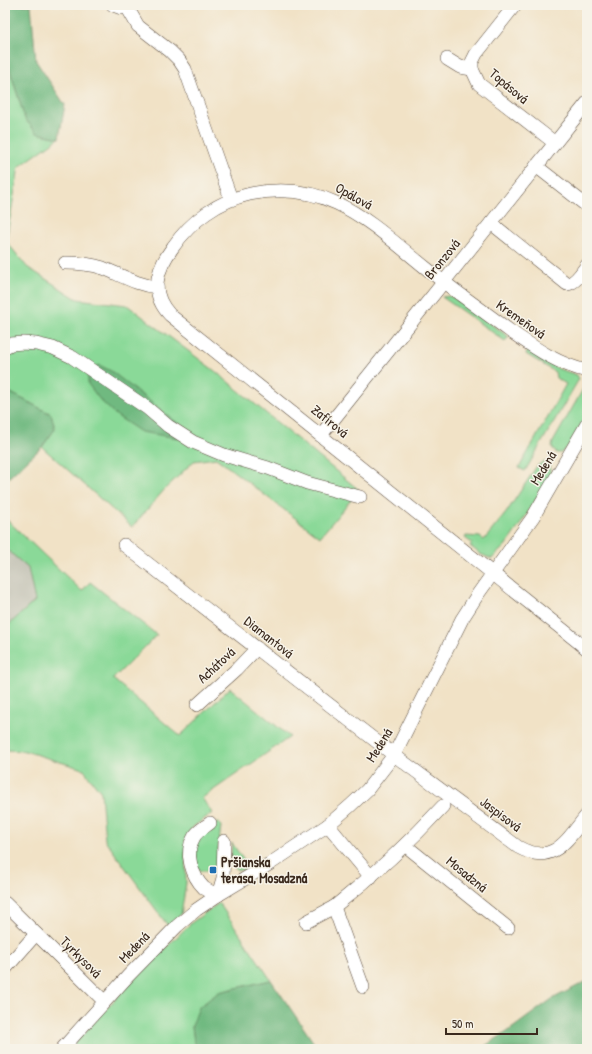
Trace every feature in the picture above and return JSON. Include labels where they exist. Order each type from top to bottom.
[{"type":"street","points":[[113,5],[121,8],[129,6],[138,26],[170,51],[185,69],[231,199]]},
{"type":"street","name":"Topásová","points":[[515,5],[476,54],[472,62],[472,69],[479,84],[555,143]]},
{"type":"street","points":[[447,59],[460,67],[472,69]]},
{"type":"street","name":"Bronzová","points":[[321,434],[586,106]]},
{"type":"street","points":[[536,166],[587,206]]},
{"type":"street","name":"Opálová","points":[[180,237],[209,212],[231,199],[258,192],[286,190],[315,194],[342,204],[360,216],[443,282]]},
{"type":"street","points":[[491,223],[567,284],[571,284],[587,265]]},
{"type":"street","name":"Zafírová","points":[[180,237],[169,252],[157,277],[159,299],[170,315],[321,434],[493,573]]},
{"type":"street","points":[[65,263],[89,265],[102,268],[138,283],[157,287]]},
{"type":"street","name":"Kremeňová","points":[[443,282],[542,352],[567,366],[587,371]]},
{"type":"street","points":[[5,346],[23,343],[53,348],[77,361],[147,408],[168,426],[193,442],[224,455],[268,468],[307,483],[360,497]]},
{"type":"street","name":"Medená","points":[[62,1049],[104,1002],[177,926],[196,910],[218,895],[271,863],[328,825],[366,790],[394,755],[462,619],[533,517],[587,424]]},
{"type":"street","name":"Diamantová","points":[[124,546],[394,755]]},
{"type":"street","points":[[493,573],[586,645]]},
{"type":"street","name":"Achátová","points":[[197,704],[237,669],[257,648]]},
{"type":"street","name":"Jaspisová","points":[[394,755],[518,847],[527,852],[538,854],[550,853],[561,846],[587,815]]},
{"type":"street","points":[[306,922],[334,907],[371,877],[406,846],[443,806]]},
{"type":"street","points":[[210,823],[195,835],[191,842],[190,859],[192,869],[197,879],[206,889],[218,895],[223,878],[224,841]]},
{"type":"street","points":[[328,825],[371,877]]},
{"type":"street","name":"Mosadzná","points":[[406,846],[508,928]]},
{"type":"street","name":"Tyrkysová","points":[[5,903],[104,1002]]},
{"type":"street","points":[[334,907],[363,987]]},
{"type":"street","points":[[5,969],[36,934]]},
{"type":"shaded area","points":[[5,548],[28,568],[35,601],[5,628]]},
{"type":"green space","points":[[5,5],[31,5],[36,61],[65,105],[59,138],[37,133],[25,119],[5,54]]},
{"type":"green space","points":[[5,54],[25,119],[37,133],[59,138],[19,167],[6,241],[27,267],[77,299],[127,305],[215,371],[359,490],[320,537],[216,458],[194,461],[165,489],[132,527],[42,447],[55,429],[51,414],[7,391],[5,385]]},
{"type":"green space","points":[[449,296],[509,337],[505,341],[442,297]]},
{"type":"green space","points":[[528,350],[559,369],[577,375],[579,379],[525,471],[519,468],[566,384],[556,378],[555,372],[526,354]]},
{"type":"green space","points":[[99,365],[111,371],[179,424],[178,438],[141,432],[117,416],[100,400],[88,384],[88,372]]},
{"type":"green space","points":[[587,382],[587,415],[567,448],[561,453],[557,453],[552,447],[553,442]]},
{"type":"green space","points":[[5,385],[7,391],[51,414],[55,429],[42,447],[5,481]]},
{"type":"green space","points":[[543,462],[546,462],[549,465],[551,475],[517,529],[505,546],[492,559],[480,554],[470,546],[472,543],[465,538],[466,536],[480,537],[484,540],[506,513],[537,466]]},
{"type":"green space","points":[[5,518],[82,591],[90,582],[157,635],[113,679],[180,736],[230,688],[290,737],[202,798],[212,813],[193,827],[185,840],[186,883],[181,915],[168,926],[105,840],[101,792],[83,769],[25,751],[5,750],[5,628],[35,601],[28,568],[5,548]]},
{"type":"green space","points":[[218,822],[221,826],[216,868],[211,871],[200,871],[195,865],[197,841]]},
{"type":"green space","points":[[232,843],[249,868],[237,870],[233,864],[231,850]]},
{"type":"green space","points":[[219,903],[271,980],[220,992],[192,1026],[195,1049],[69,1049],[132,981],[191,923]]},
{"type":"green space","points":[[271,980],[318,1049],[195,1049],[192,1026],[199,1007],[219,992]]},
{"type":"green space","points":[[587,981],[587,1049],[480,1049],[507,1032],[552,999]]},
{"type":"place","name":"Pršianska terasa, Mosadzná","points":[[213,870]]}]
